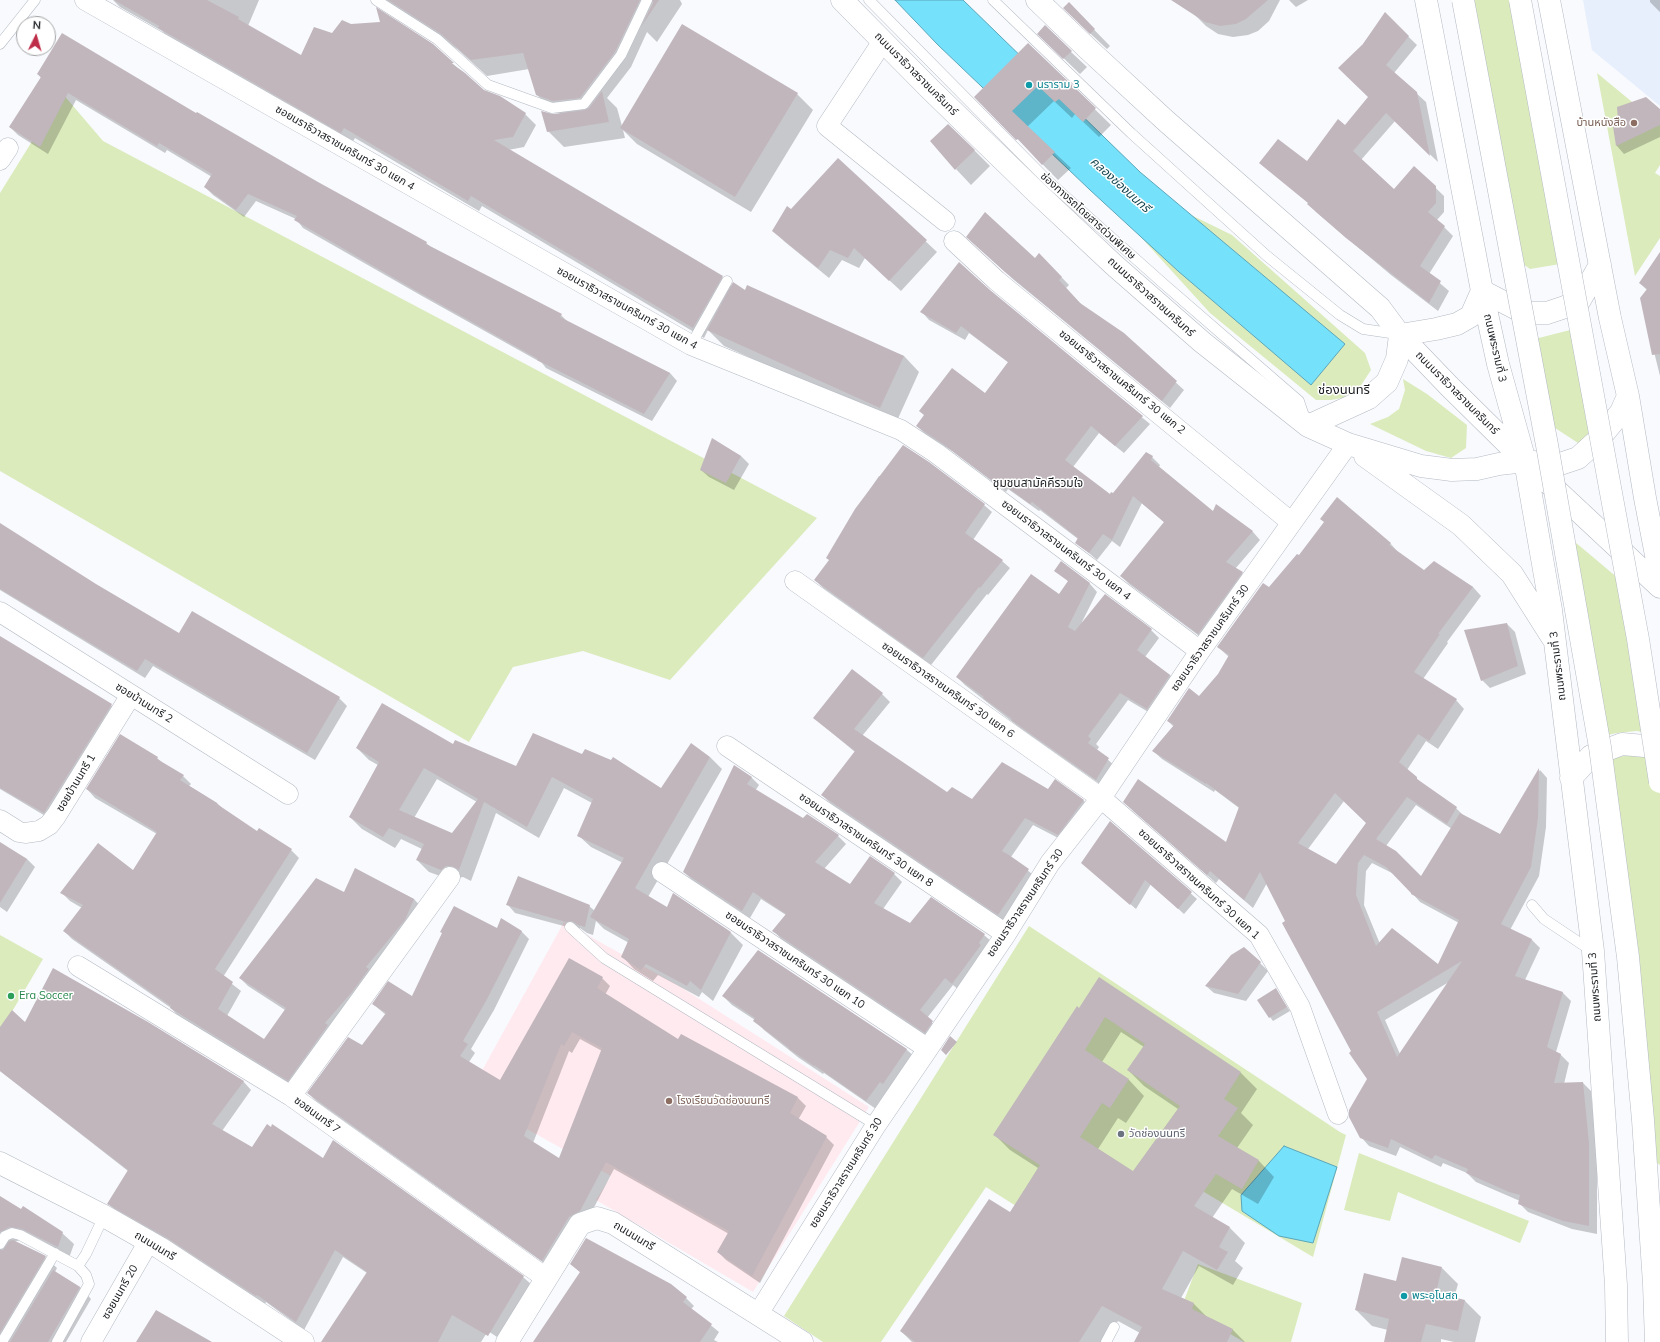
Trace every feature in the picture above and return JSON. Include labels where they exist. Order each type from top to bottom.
[{"type":"main road","name":"ถนนนราธิวาสราชนครินทร์","points":[[842,0],[1035,190],[1114,265],[1202,342],[1308,426],[1348,444],[1421,466],[1452,470],[1477,469],[1499,464],[1526,461],[1557,465],[1578,458],[1599,439],[1621,412],[1628,396]]},
{"type":"main road","name":"ถนนนราธิวาสราชนครินทร์","points":[[1037,0],[1166,120],[1380,308],[1400,335],[1449,386],[1660,587]]},
{"type":"main road","name":"ถนนพระรามที่ 3","points":[[1426,0],[1482,290],[1498,364],[1526,461],[1552,610],[1554,640],[1593,951],[1616,1285],[1616,1342]]},
{"type":"main road","points":[[1463,0],[1545,437],[1600,747],[1628,957],[1643,1128],[1654,1284],[1656,1342]]},
{"type":"main road","points":[[1520,0],[1638,638],[1660,782]]},
{"type":"main road","points":[[1549,0],[1600,265],[1628,396],[1660,576]]},
{"type":"main road","points":[[1308,426],[1368,398],[1387,382],[1397,359],[1400,335],[1457,324],[1471,316],[1482,290],[1519,310],[1530,313],[1547,313],[1565,307],[1580,300],[1600,265]]},
{"type":"main road","points":[[1348,444],[1432,503],[1466,530],[1512,574],[1554,640]]},
{"type":"main road","points":[[1571,778],[1591,756],[1622,744],[1656,746],[1660,749]]},
{"type":"main road","name":"ถนนนนทรี","points":[[0,1163],[104,1216],[149,1241],[299,1341]]},
{"type":"main road","name":"ถนนนนทรี","points":[[507,1342],[580,1224],[597,1218],[613,1223],[802,1342]]},
{"type":"street","name":"ซอยนราธิวาสราชนครินทร์ 30 แยก 4","points":[[85,0],[691,345],[901,430],[936,452],[1200,651]]},
{"type":"street","points":[[883,41],[827,126],[945,221]]},
{"type":"street","name":"ซอยนราธิวาสราชนครินทร์ 30 แยก 2","points":[[954,241],[997,281],[1291,522]]},
{"type":"street","name":"ซอยนราธิวาสราชนครินทร์ 30","points":[[758,1314],[876,1125],[1006,934],[1050,863],[1101,798],[1200,651],[1348,444]]},
{"type":"street","name":"ซอยนราธิวาสราชนครินทร์ 30 แยก 6","points":[[796,581],[1101,798]]},
{"type":"street","name":"ซอยบ้านนทรี 2","points":[[0,612],[288,794]]},
{"type":"street","name":"ซอยบ้านนทรี 1","points":[[0,820],[19,832],[25,833],[39,831],[49,825],[131,695]]},
{"type":"street","name":"ซอยนราธิวาสราชนครินทร์ 30 แยก 8","points":[[726,746],[1006,934]]},
{"type":"street","name":"ซอยนราธิวาสราชนครินทร์ 30 แยก 1","points":[[1101,798],[1259,935],[1300,1007],[1338,1114]]},
{"type":"street","name":"ซอยนราธิวาสราชนครินทร์ 30 แยก 10","points":[[662,872],[928,1048]]},
{"type":"street","points":[[291,1096],[450,877]]},
{"type":"street","name":"ซอยนนทรี 7","points":[[78,966],[291,1096],[546,1278]]},
{"type":"street","name":"ซอยนนทรี 20","points":[[91,1342],[149,1241]]},
{"type":"lane","points":[[0,44],[35,0]]},
{"type":"lane","points":[[376,0],[437,39],[488,85],[552,108],[584,104],[621,55],[647,0]]},
{"type":"lane","name":"ช่องทางรถโดยสารด่วนพิเศษ","points":[[869,0],[1048,181],[1299,401],[1308,426]]},
{"type":"lane","points":[[993,0],[1131,133],[1273,260],[1340,315],[1357,326],[1363,329],[1400,335]]},
{"type":"lane","points":[[691,345],[727,281]]},
{"type":"lane","points":[[1532,905],[1544,919],[1593,951]]},
{"type":"lane","points":[[570,927],[604,958],[876,1125]]},
{"type":"lane","points":[[78,1266],[86,1254],[104,1216]]},
{"type":"lane","points":[[0,1244],[5,1236],[12,1233],[20,1235],[78,1266],[86,1275],[89,1284],[57,1342]]},
{"type":"lane","points":[[2,1342],[56,1253]]},
{"type":"lane","points":[[1106,1342],[1114,1327]]},
{"type":"shaded area","points":[[1583,0],[1660,0],[1660,106],[1592,50]]},
{"type":"shaded area","name":"โรงเรียนวัดช่องนนทรี","points":[[564,922],[679,986],[869,1107],[753,1292],[596,1200],[611,1176],[468,1096]]},
{"type":"green space","points":[[1465,0],[1524,0],[1572,262],[1530,269],[1513,257]]},
{"type":"green space","points":[[1597,73],[1660,125],[1660,165],[1655,173],[1660,176],[1660,238],[1635,276]]},
{"type":"green space","points":[[62,93],[103,141],[817,518],[670,680],[583,651],[513,667],[469,742],[0,471],[0,193]]},
{"type":"green space","points":[[1191,215],[1232,235],[1365,353],[1371,370],[1354,396],[1331,400],[1316,400],[1210,313],[1139,235]]},
{"type":"green space","points":[[1582,327],[1608,447],[1578,443],[1546,422],[1527,341]]},
{"type":"green space","points":[[1403,379],[1427,394],[1467,425],[1466,448],[1451,458],[1426,451],[1370,424],[1388,417],[1399,409],[1405,390]]},
{"type":"green space","points":[[1569,537],[1631,589],[1660,736],[1637,731],[1603,736]]},
{"type":"green space","points":[[1639,755],[1660,760],[1660,1165],[1650,1158],[1612,757]]},
{"type":"green space","points":[[1029,926],[1346,1135],[1313,1257],[1189,1183],[1106,1263],[986,1187],[881,1342],[823,1342],[784,1316]]},
{"type":"green space","name":"Era Soccer","points":[[0,935],[43,959],[0,1032]]},
{"type":"green space","points":[[1359,1153],[1529,1221],[1520,1243],[1398,1192],[1390,1221],[1344,1210]]},
{"type":"green space","points":[[1198,1264],[1302,1303],[1291,1342],[1244,1342],[1182,1306]]},
{"type":"water","name":"คลองช่องนนทรี","points":[[895,0],[963,0],[1140,172],[1345,344],[1311,385],[1178,271],[1090,190],[938,45]]},
{"type":"water","points":[[1284,1146],[1337,1167],[1313,1243],[1279,1236],[1242,1211],[1241,1195]]},
{"type":"building","points":[[114,0],[207,0],[239,17],[238,19],[301,55],[314,27],[332,33],[342,20],[351,24],[380,22],[376,7],[433,44],[454,63],[451,63],[484,90],[500,96],[526,113],[513,137],[494,140],[723,276],[693,328],[471,196],[468,201],[344,128],[341,133],[158,28],[159,26]]},
{"type":"building","points":[[388,0],[640,0],[615,52],[580,98],[553,101],[536,95],[523,53],[471,60],[441,34]]},
{"type":"building","points":[[653,0],[659,0],[641,27],[653,3]]},
{"type":"building","points":[[1171,0],[1268,0],[1246,19],[1236,24],[1220,26],[1205,22]]},
{"type":"building","points":[[1069,2],[1095,29],[1090,34],[1063,8]]},
{"type":"building","points":[[1385,12],[1409,36],[1386,65],[1417,92],[1430,156],[1386,113],[1353,151],[1394,189],[1414,166],[1436,186],[1436,203],[1428,212],[1445,226],[1420,266],[1441,281],[1429,303],[1346,238],[1307,204],[1308,203],[1259,163],[1278,139],[1307,161],[1338,119],[1345,125],[1368,97],[1338,68],[1363,44]]},
{"type":"building","points":[[682,24],[798,93],[735,197],[620,128]]},
{"type":"building","points":[[1045,25],[1072,51],[1063,59],[1037,34]]},
{"type":"building","points":[[62,33],[196,113],[197,112],[318,182],[427,242],[426,244],[562,314],[560,317],[670,373],[644,414],[537,360],[538,359],[294,220],[297,216],[248,194],[236,210],[204,187],[212,174],[159,143],[157,146],[68,93],[40,147],[9,127],[41,77],[37,74],[48,56],[56,56],[56,43]]},
{"type":"building","points":[[1028,43],[1096,108],[1083,122],[1059,99],[1055,102],[1038,86],[1012,111],[1055,152],[1042,165],[1018,139],[1016,140],[974,97]]},
{"type":"building","points":[[602,91],[609,122],[547,132],[541,111],[553,114],[585,110],[589,108]]},
{"type":"building","name":"บ้านหนังสือ","points":[[1646,97],[1660,109],[1660,125],[1616,146],[1612,120],[1618,121],[1617,107]]},
{"type":"building","points":[[948,124],[975,150],[955,170],[930,141]]},
{"type":"building","points":[[838,158],[927,240],[889,281],[854,248],[848,258],[830,250],[818,268],[772,231],[787,206],[791,209]]},
{"type":"building","points":[[985,212],[1035,258],[1039,253],[1062,277],[1059,280],[1080,303],[1124,333],[1177,381],[1162,401],[1005,272],[966,237]]},
{"type":"building","points":[[1660,252],[1660,354],[1652,355],[1640,298],[1647,289],[1639,283]]},
{"type":"building","points":[[959,262],[990,290],[1143,416],[1115,446],[1091,426],[1065,460],[1110,494],[1111,492],[1113,493],[1146,452],[1153,456],[1151,460],[1213,511],[1216,504],[1253,531],[1226,562],[1243,572],[1198,634],[1120,576],[1164,522],[1133,496],[1112,540],[1103,534],[1089,553],[1075,543],[1078,538],[1032,502],[1030,504],[1000,482],[998,485],[916,426],[924,415],[919,411],[952,368],[985,393],[1008,362],[961,326],[956,333],[920,312]]},
{"type":"building","points":[[733,282],[745,290],[747,285],[904,356],[880,408],[707,330]]},
{"type":"building","points":[[712,438],[741,456],[726,483],[700,470]]},
{"type":"building","points":[[903,445],[929,462],[985,504],[965,533],[1003,560],[980,588],[979,587],[923,658],[814,580],[829,560],[826,558],[855,509]]},
{"type":"building","points":[[1337,497],[1391,543],[1389,545],[1424,570],[1434,561],[1473,587],[1438,634],[1440,634],[1414,672],[1457,699],[1429,741],[1418,734],[1399,762],[1417,777],[1417,779],[1457,807],[1447,824],[1407,797],[1376,839],[1396,851],[1421,876],[1460,813],[1500,834],[1539,768],[1538,818],[1531,867],[1501,924],[1532,939],[1515,976],[1563,992],[1547,1047],[1561,1054],[1554,1083],[1583,1082],[1589,1143],[1589,1226],[1563,1221],[1518,1204],[1520,1195],[1509,1192],[1466,1173],[1468,1169],[1435,1155],[1432,1159],[1391,1139],[1388,1148],[1360,1138],[1349,1117],[1349,1110],[1367,1079],[1349,1053],[1351,1051],[1282,923],[1285,921],[1260,872],[1244,900],[1210,871],[1207,875],[1123,802],[1138,779],[1226,842],[1239,807],[1206,783],[1152,751],[1174,725],[1167,721],[1189,688],[1199,696],[1218,674],[1229,655],[1217,647],[1263,583],[1269,587],[1297,554],[1299,555],[1324,522],[1320,519]],"holes":[[[1335,793],[1366,823],[1336,864],[1298,843]],[[1364,855],[1386,867],[1411,894],[1459,920],[1438,964],[1392,928],[1376,946],[1356,895],[1358,863]],[[1462,961],[1397,1057],[1377,1012]]]},
{"type":"building","points":[[0,523],[96,584],[179,633],[192,611],[340,697],[307,753],[145,659],[137,671],[0,589]]},
{"type":"building","points":[[1061,561],[1090,583],[1068,627],[1075,631],[1105,594],[1152,629],[1137,650],[1170,675],[1147,709],[1120,693],[1088,736],[1091,739],[1088,743],[1109,758],[1096,780],[1011,720],[1012,719],[983,698],[984,697],[956,677],[1031,574],[1059,594],[1068,581],[1054,571]]},
{"type":"building","points":[[1507,623],[1518,666],[1481,681],[1464,630]]},
{"type":"building","points":[[0,636],[112,704],[44,813],[0,788]]},
{"type":"building","points":[[852,669],[883,693],[854,729],[947,792],[952,787],[972,799],[1002,762],[1048,789],[1055,779],[1084,800],[1058,835],[1025,818],[1002,851],[1029,869],[998,915],[821,795],[855,751],[813,718]]},
{"type":"building","points":[[382,703],[453,744],[455,740],[516,766],[533,733],[582,754],[585,749],[611,760],[613,757],[661,788],[691,743],[710,757],[635,888],[667,907],[673,893],[731,932],[701,990],[690,981],[687,986],[646,964],[641,970],[621,957],[629,939],[590,917],[624,858],[577,836],[593,799],[552,777],[527,827],[484,802],[459,870],[451,866],[446,866],[441,870],[416,860],[424,844],[389,828],[383,837],[349,817],[379,762],[356,748]],"holes":[[[424,768],[478,799],[452,833],[399,810]]]},
{"type":"building","points":[[120,734],[184,775],[180,780],[217,803],[257,831],[259,828],[292,849],[215,969],[233,982],[218,1009],[264,1039],[286,1008],[239,978],[316,878],[344,892],[355,868],[414,899],[405,920],[366,967],[369,969],[352,992],[325,1023],[328,1025],[288,1081],[170,1008],[171,1006],[63,931],[83,905],[60,893],[98,843],[133,870],[157,832],[86,789]]},
{"type":"building","points":[[734,765],[752,777],[747,784],[803,818],[807,814],[839,835],[815,862],[850,884],[870,856],[895,873],[874,903],[910,923],[931,897],[985,934],[979,943],[981,945],[952,984],[945,978],[920,1010],[933,1021],[925,1033],[772,931],[786,914],[753,892],[742,911],[683,872]]},
{"type":"building","points":[[1110,821],[1192,892],[1178,909],[1145,880],[1130,905],[1081,863]]},
{"type":"building","points":[[0,842],[27,859],[0,903]]},
{"type":"building","points":[[518,876],[590,905],[585,927],[572,921],[566,922],[506,905]]},
{"type":"building","points":[[454,906],[497,928],[501,918],[522,931],[486,1001],[463,1041],[468,1044],[460,1056],[500,1080],[569,958],[603,977],[597,988],[678,1039],[681,1034],[798,1097],[790,1113],[827,1136],[752,1276],[717,1252],[729,1231],[606,1162],[580,1211],[569,1217],[542,1261],[307,1093],[348,1037],[362,1045],[386,1013],[372,1004],[388,981],[412,996],[442,933],[440,932]],"holes":[[[572,1032],[602,1048],[559,1158],[524,1136],[561,1044],[564,1046]]]},
{"type":"building","points":[[1244,947],[1261,962],[1238,994],[1205,986],[1231,955]]},
{"type":"building","points":[[758,950],[907,1049],[883,1084],[880,1082],[866,1101],[789,1049],[753,1021],[755,1018],[722,996]]},
{"type":"building","points":[[53,968],[148,1022],[244,1081],[212,1124],[252,1147],[267,1124],[271,1127],[272,1124],[323,1158],[333,1140],[524,1276],[488,1336],[452,1315],[438,1342],[321,1342],[367,1272],[335,1250],[296,1322],[257,1295],[256,1296],[167,1238],[107,1204],[128,1170],[0,1071],[0,1027],[12,1010],[25,1022]]},
{"type":"building","points":[[1099,977],[1241,1072],[1224,1099],[1238,1108],[1218,1136],[1259,1160],[1242,1189],[1216,1174],[1194,1206],[1230,1227],[1219,1247],[1228,1252],[1217,1270],[1183,1251],[1162,1289],[1194,1303],[1192,1309],[1233,1329],[1227,1342],[1134,1342],[1142,1327],[1102,1306],[1079,1342],[915,1342],[900,1331],[989,1199],[1010,1212],[1040,1165],[993,1135],[1077,1006],[1079,1008]],"holes":[[[1105,1017],[1145,1044],[1127,1070],[1180,1106],[1133,1171],[1080,1137],[1102,1103],[1110,1108],[1129,1079],[1085,1050]]]},
{"type":"building","points":[[1276,988],[1287,1007],[1269,1018],[1257,1000]]},
{"type":"building","points":[[950,1036],[957,1042],[946,1055],[941,1050]]},
{"type":"building","points":[[0,1196],[21,1209],[23,1206],[63,1232],[58,1247],[22,1229],[10,1227],[0,1232]]},
{"type":"building","points":[[586,1238],[671,1284],[687,1297],[683,1302],[712,1324],[700,1342],[533,1342],[580,1272],[570,1264]]},
{"type":"building","points":[[13,1240],[46,1256],[0,1333],[0,1250],[3,1250],[9,1241]]},
{"type":"building","name":"พระอุโบสถ","points":[[1402,1257],[1442,1267],[1436,1293],[1465,1300],[1458,1331],[1426,1324],[1421,1342],[1384,1342],[1389,1319],[1355,1310],[1364,1273],[1396,1281]]},
{"type":"building","points":[[53,1270],[80,1287],[48,1342],[10,1342]]},
{"type":"building","points":[[156,1310],[212,1342],[136,1342]]},
{"type":"place","name":"นราราม 3","points":[[1029,85]]},
{"type":"place","name":"บ้านหนังสือ","points":[[1634,123]]},
{"type":"place","name":"Era Soccer","points":[[11,996]]},
{"type":"place","name":"โรงเรียนวัดช่องนนทรี","points":[[669,1101]]},
{"type":"place","name":"วัดช่องนนทรี","points":[[1121,1134]]},
{"type":"place","name":"พระอุโบสถ","points":[[1404,1296]]},
{"type":"district","name":"ช่องนนทรี","points":[[1344,390]]},
{"type":"district","name":"ชุมชนสามัคคีรวมใจ","points":[[1038,483]]}]
